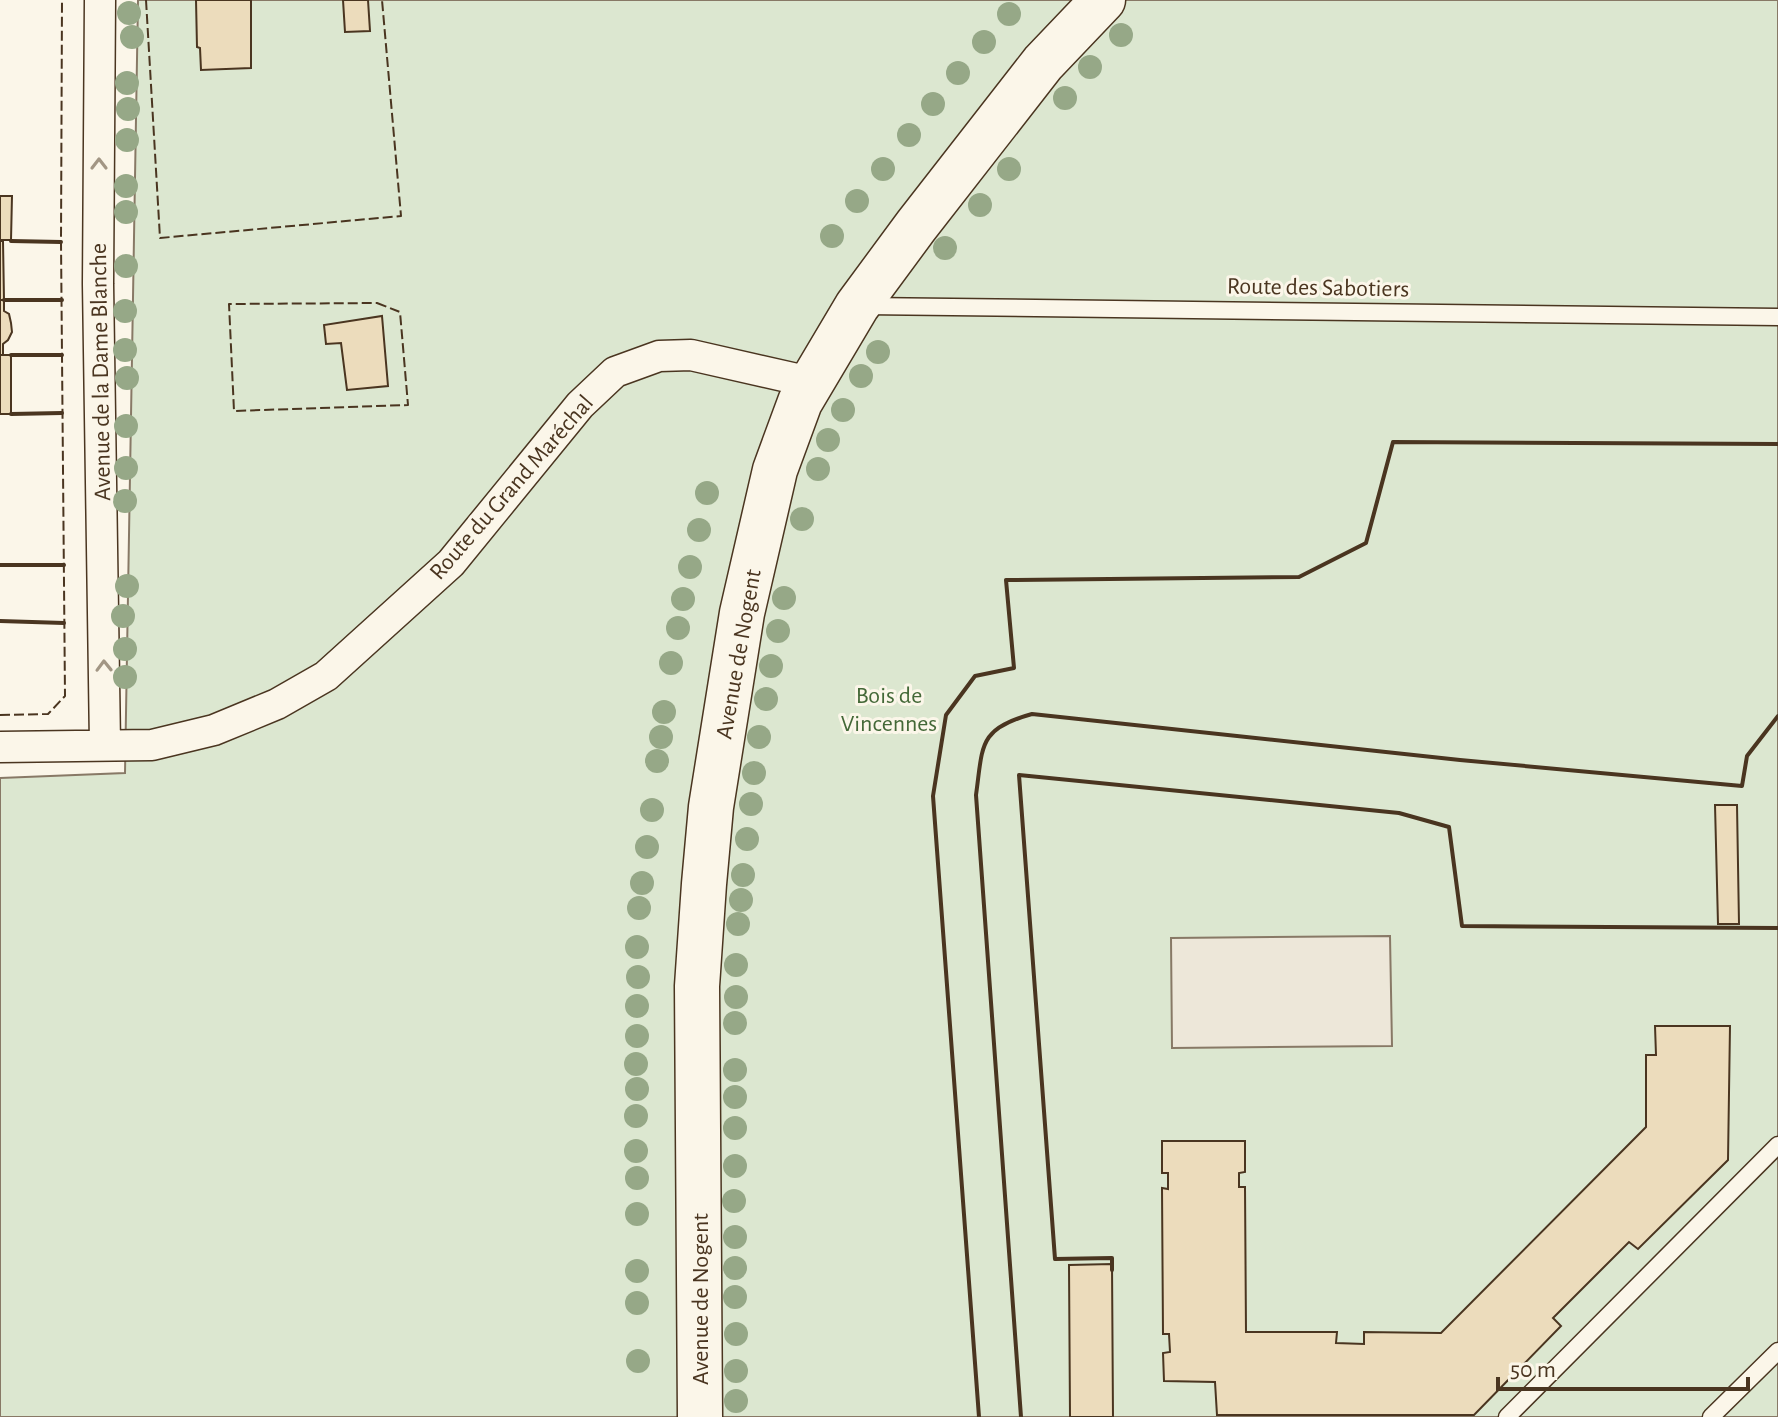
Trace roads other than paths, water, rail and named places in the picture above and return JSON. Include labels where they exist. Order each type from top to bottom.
[{"type":"main road","name":"Avenue de Nogent","points":[[700,1417],[697,986],[711,807],[742,613],[784,440],[810,382],[857,306],[1043,63],[1103,0]]},
{"type":"street","name":"Avenue de la Dame Blanche","points":[[100,0],[98,284],[105,744]]},
{"type":"street","name":"Route du Grand Maréchal","points":[[0,747],[152,745],[214,730],[277,704],[326,676],[451,563],[580,405],[615,372],[659,356],[691,355],[810,382]]},
{"type":"lane","name":"Route des Sabotiers","points":[[857,306],[1778,317]]},
{"type":"lane","points":[[1507,1417],[1778,1145]]},
{"type":"lane","points":[[1711,1417],[1778,1351]]},
{"type":"park label","name":"Bois de Vincennes","points":[[889,709]]}]
